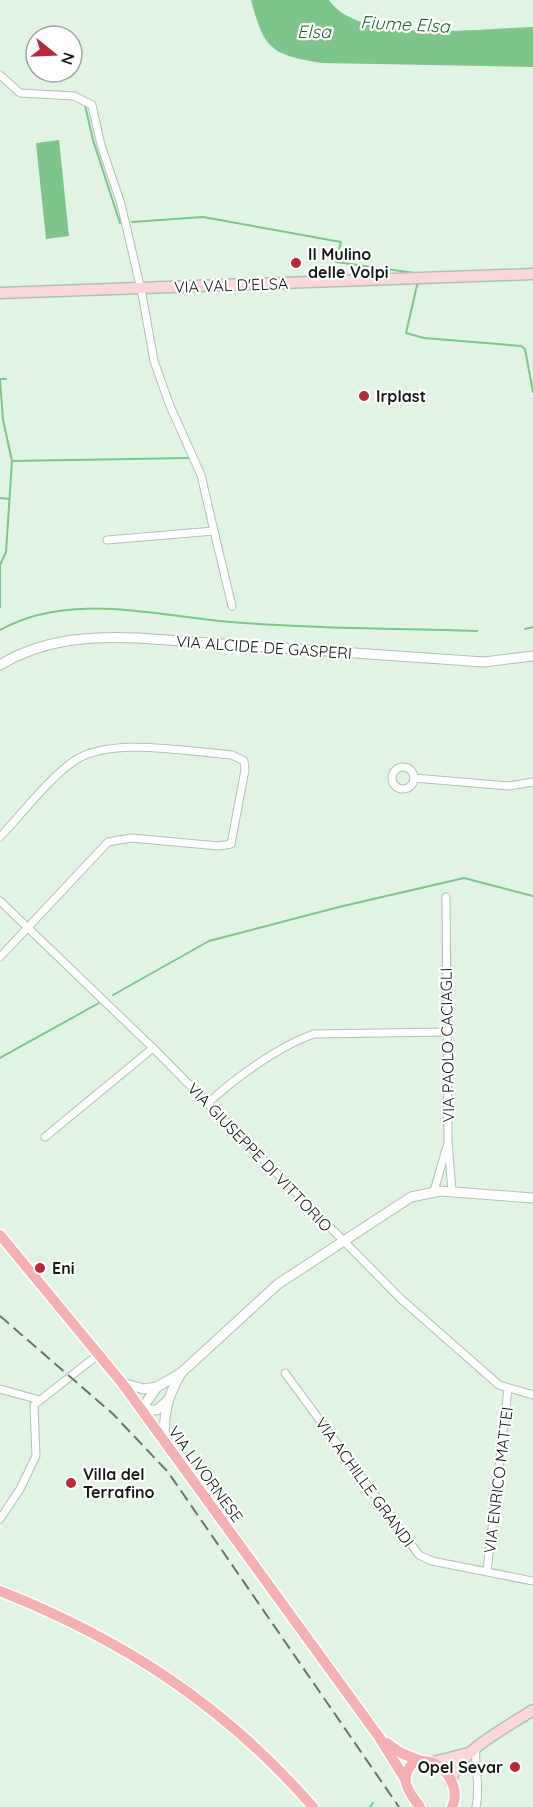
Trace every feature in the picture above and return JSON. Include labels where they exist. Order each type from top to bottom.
[{"type":"main road","name":"VIA VAL D'ELSA","points":[[0,293],[533,274]]},
{"type":"main road","name":"VIA LIVORNESE","points":[[0,1235],[122,1383],[379,1737],[405,1779],[407,1789],[420,1807]]},
{"type":"main road","points":[[0,1591],[96,1633],[174,1681],[251,1742],[313,1807]]},
{"type":"main road","points":[[451,1782],[454,1770],[473,1751],[533,1710]]},
{"type":"main road","name":"VIA LIVORNESE","points":[[379,1737],[401,1753],[421,1761],[433,1762]]},
{"type":"main road","points":[[452,1807],[456,1793],[451,1782],[433,1762],[473,1751]]},
{"type":"main road","points":[[405,1779],[410,1767],[421,1761]]},
{"type":"street","points":[[0,75],[20,93],[74,96],[92,105],[101,145],[120,204],[154,361],[174,416],[201,475],[231,606]]},
{"type":"street","points":[[107,540],[214,531]]},
{"type":"street","name":"VIA ALCIDE DE GASPERI","points":[[0,664],[38,647],[70,639],[95,637],[484,662],[533,656]]},
{"type":"street","points":[[0,837],[73,762],[96,750],[115,747],[241,758],[245,770],[231,844],[223,847],[131,838],[108,842],[0,957]]},
{"type":"street","points":[[414,778],[509,786],[533,782]]},
{"type":"street","name":"VIA PAOLO CACIAGLI","points":[[446,897],[448,1141],[452,1192]]},
{"type":"street","name":"VIA GIUSEPPE DI VITTORIO","points":[[0,901],[153,1048],[342,1242],[452,1346],[494,1382],[508,1389],[533,1395]]},
{"type":"street","points":[[208,1103],[234,1082],[298,1041],[314,1034],[448,1032]]},
{"type":"street","points":[[45,1137],[153,1048]]},
{"type":"street","points":[[434,1191],[448,1141]]},
{"type":"street","points":[[122,1383],[144,1389],[157,1387],[181,1373],[278,1284],[411,1197],[434,1191],[533,1198]]},
{"type":"street","points":[[0,1519],[20,1489],[36,1456],[34,1405],[99,1354]]},
{"type":"street","points":[[165,1442],[164,1422],[167,1401],[181,1373]]},
{"type":"street","name":"VIA ACHILLE GRANDI","points":[[285,1373],[419,1554],[432,1561],[533,1581]]},
{"type":"street","points":[[141,1410],[157,1387]]},
{"type":"street","points":[[0,1389],[40,1400]]},
{"type":"street","name":"VIA ENRICO MATTEI","points":[[488,1572],[508,1389]]},
{"type":"street","points":[[141,1410],[157,1410],[167,1401]]},
{"type":"street","points":[[473,1751],[474,1767],[480,1788],[476,1807]]},
{"type":"street","points":[[461,1762],[474,1767]]},
{"type":"water","name":"Elsa","points":[[251,0],[329,0],[344,14],[366,23],[393,29],[455,31],[533,27],[533,67],[322,63],[292,57],[281,53],[266,40]]},
{"type":"water","points":[[59,140],[69,236],[46,239],[36,143]]},
{"type":"waterway","points":[[32,91],[66,92]]},
{"type":"waterway","points":[[85,105],[93,140],[120,223]]},
{"type":"waterway","points":[[132,222],[203,217],[341,242],[336,262],[415,273]]},
{"type":"waterway","points":[[418,281],[406,333],[424,338],[521,346],[525,349],[533,392]]},
{"type":"waterway","points":[[0,607],[0,565],[6,552],[12,461],[3,420],[0,379],[6,379]]},
{"type":"waterway","points":[[12,461],[189,458]]},
{"type":"waterway","points":[[0,498],[9,499]]},
{"type":"waterway","points":[[0,630],[27,618],[55,611],[114,609],[262,624],[477,631]]},
{"type":"waterway","points":[[525,629],[533,627]]},
{"type":"waterway","points":[[113,995],[209,941],[339,907],[464,878],[533,896]]},
{"type":"waterway","points":[[0,1058],[99,1003]]},
{"type":"waterway","points":[[370,1807],[373,1803]]},
{"type":"railway","points":[[0,1316],[113,1414],[168,1472],[399,1807]]},
{"type":"place","name":"Il Mulino delle Volpi","points":[[296,263]]},
{"type":"place","name":"Irplast","points":[[364,396]]},
{"type":"place","name":"Eni","points":[[40,1268]]},
{"type":"place","name":"Villa del Terrafino","points":[[71,1483]]},
{"type":"place","name":"Opel Sevar","points":[[515,1767]]},
{"type":"water label","name":"Fiume Elsa","points":[[405,24]]}]
